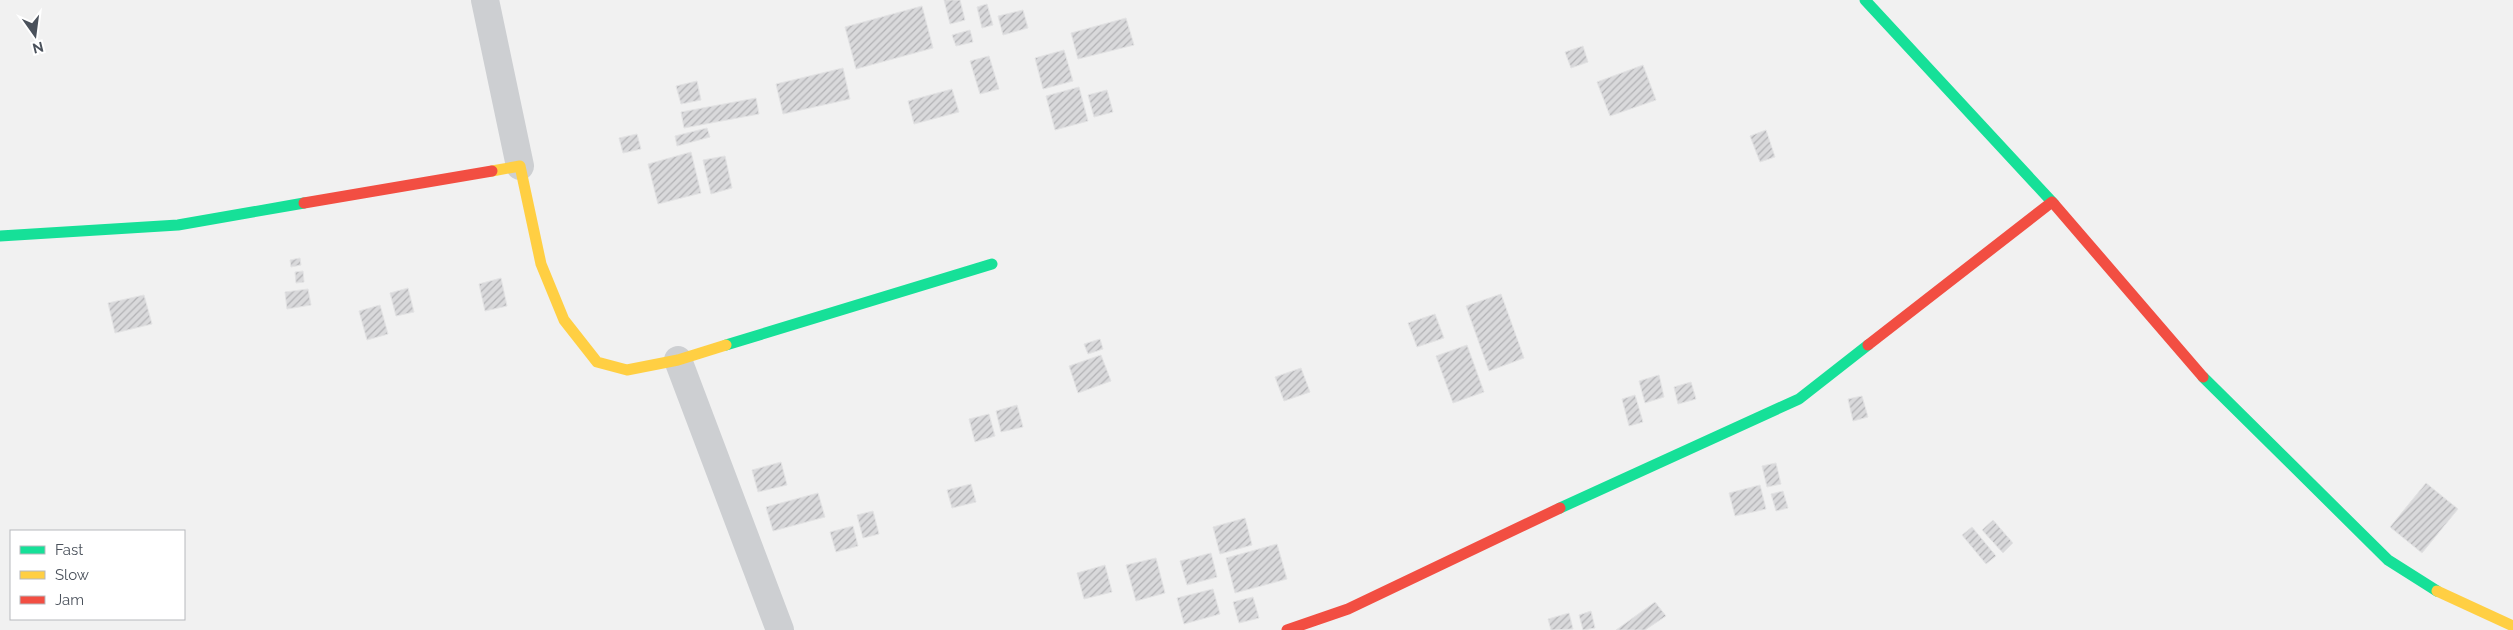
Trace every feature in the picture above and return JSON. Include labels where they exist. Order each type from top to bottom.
[{"type":"street","points":[[485,0],[541,264],[564,320],[597,362],[627,370],[678,360],[992,264]]},
{"type":"street","points":[[1865,0],[2052,202],[2216,392],[2388,560],[2448,598],[2513,626]]},
{"type":"street","points":[[0,236],[178,225],[520,166]]},
{"type":"street","points":[[1287,630],[1348,609],[1650,465],[1799,399],[2052,202]]},
{"type":"street","points":[[678,360],[780,630]]},
{"type":"building","points":[[944,0],[960,0],[965,20],[950,24]]},
{"type":"building","points":[[987,4],[993,25],[982,28],[977,7]]},
{"type":"building","points":[[922,6],[933,48],[856,69],[845,27]]},
{"type":"building","points":[[1023,10],[1028,28],[1003,35],[998,16]]},
{"type":"building","points":[[1126,18],[1134,45],[1078,59],[1071,33]]},
{"type":"building","points":[[970,30],[973,42],[956,46],[952,35]]},
{"type":"building","points":[[1583,46],[1588,62],[1571,68],[1565,52]]},
{"type":"building","points":[[1064,50],[1073,81],[1043,89],[1035,58]]},
{"type":"building","points":[[989,56],[999,89],[980,94],[970,61]]},
{"type":"building","points":[[1643,65],[1656,100],[1610,116],[1597,82]]},
{"type":"building","points":[[843,68],[850,99],[783,114],[776,84]]},
{"type":"building","points":[[697,81],[701,100],[681,104],[676,86]]},
{"type":"building","points":[[1079,87],[1088,121],[1055,130],[1046,96]]},
{"type":"building","points":[[952,89],[959,112],[914,124],[908,101]]},
{"type":"building","points":[[1107,90],[1113,112],[1094,117],[1088,95]]},
{"type":"building","points":[[756,98],[759,114],[684,128],[681,112]]},
{"type":"building","points":[[707,128],[710,137],[677,146],[675,136]]},
{"type":"building","points":[[1766,130],[1775,157],[1760,162],[1750,136]]},
{"type":"building","points":[[637,134],[641,149],[623,153],[619,138]]},
{"type":"building","points":[[691,152],[701,193],[658,204],[648,164]]},
{"type":"building","points":[[725,156],[732,188],[711,194],[703,160]]},
{"type":"building","points":[[300,258],[301,265],[291,267],[290,260]]},
{"type":"building","points":[[303,271],[304,282],[296,283],[295,272]]},
{"type":"building","points":[[501,278],[507,306],[485,311],[479,284]]},
{"type":"building","points":[[408,288],[414,312],[396,316],[390,293]]},
{"type":"building","points":[[308,289],[311,305],[287,309],[285,292]]},
{"type":"building","points":[[1501,294],[1524,358],[1489,371],[1466,306]]},
{"type":"building","points":[[144,295],[152,324],[115,333],[108,303]]},
{"type":"building","points":[[380,305],[388,334],[367,340],[359,311]]},
{"type":"building","points":[[1435,314],[1444,338],[1417,347],[1408,323]]},
{"type":"building","points":[[1100,339],[1103,349],[1088,354],[1084,344]]},
{"type":"building","points":[[1467,345],[1484,392],[1453,403],[1436,356]]},
{"type":"building","points":[[1101,355],[1111,381],[1078,393],[1069,366]]},
{"type":"building","points":[[1301,368],[1310,392],[1284,401],[1275,377]]},
{"type":"building","points":[[1659,375],[1664,397],[1645,403],[1639,381]]},
{"type":"building","points":[[1691,382],[1696,399],[1678,404],[1674,387]]},
{"type":"building","points":[[1635,395],[1643,422],[1629,426],[1622,399]]},
{"type":"building","points":[[1862,396],[1868,417],[1853,421],[1848,399]]},
{"type":"building","points":[[1017,405],[1023,427],[1001,432],[996,411]]},
{"type":"building","points":[[989,414],[995,436],[975,442],[969,419]]},
{"type":"building","points":[[781,462],[787,485],[758,492],[752,470]]},
{"type":"building","points":[[1776,463],[1781,484],[1767,487],[1762,466]]},
{"type":"building","points":[[2426,483],[2458,509],[2422,553],[2390,527]]},
{"type":"building","points":[[971,484],[976,502],[952,508],[947,490]]},
{"type":"building","points":[[1760,485],[1766,509],[1735,516],[1729,493]]},
{"type":"building","points":[[1783,491],[1788,508],[1776,511],[1771,494]]},
{"type":"building","points":[[818,493],[825,517],[773,531],[766,507]]},
{"type":"building","points":[[873,511],[879,534],[863,538],[857,515]]},
{"type":"building","points":[[1245,518],[1252,545],[1220,554],[1213,527]]},
{"type":"building","points":[[1993,520],[2013,543],[2003,553],[1982,530]]},
{"type":"building","points":[[853,526],[858,546],[836,552],[830,532]]},
{"type":"building","points":[[1972,527],[1996,556],[1986,564],[1962,535]]},
{"type":"building","points":[[1277,544],[1287,579],[1235,593],[1226,558]]},
{"type":"building","points":[[1211,553],[1217,577],[1187,585],[1180,561]]},
{"type":"building","points":[[1156,558],[1165,593],[1136,601],[1126,565]]},
{"type":"building","points":[[1105,565],[1112,592],[1084,599],[1077,573]]},
{"type":"building","points":[[1213,589],[1220,614],[1184,624],[1177,598]]},
{"type":"building","points":[[1253,597],[1259,618],[1239,623],[1233,602]]},
{"type":"building","points":[[1655,602],[1666,616],[1645,630],[1616,630]]},
{"type":"building","points":[[1591,611],[1595,628],[1583,630],[1579,615]]},
{"type":"building","points":[[1569,613],[1573,629],[1551,630],[1548,619]]},
{"type":"traffic: fast","points":[[1865,0],[2054,204]]},
{"type":"traffic: fast","points":[[0,236],[178,225],[304,203]]},
{"type":"traffic: fast","points":[[726,345],[992,264]]},
{"type":"traffic: fast","points":[[1560,508],[1799,399],[1868,345]]},
{"type":"traffic: fast","points":[[2203,377],[2388,560],[2437,591]]},
{"type":"traffic: slow","points":[[492,171],[520,166],[541,264],[564,320],[597,362],[627,370],[678,360],[726,345]]},
{"type":"traffic: slow","points":[[2437,591],[2513,626]]},
{"type":"traffic: jam","points":[[304,203],[492,171]]},
{"type":"traffic: jam","points":[[1868,345],[2052,202]]},
{"type":"traffic: jam","points":[[2054,204],[2203,377]]},
{"type":"traffic: jam","points":[[1287,630],[1348,609],[1560,508]]}]
